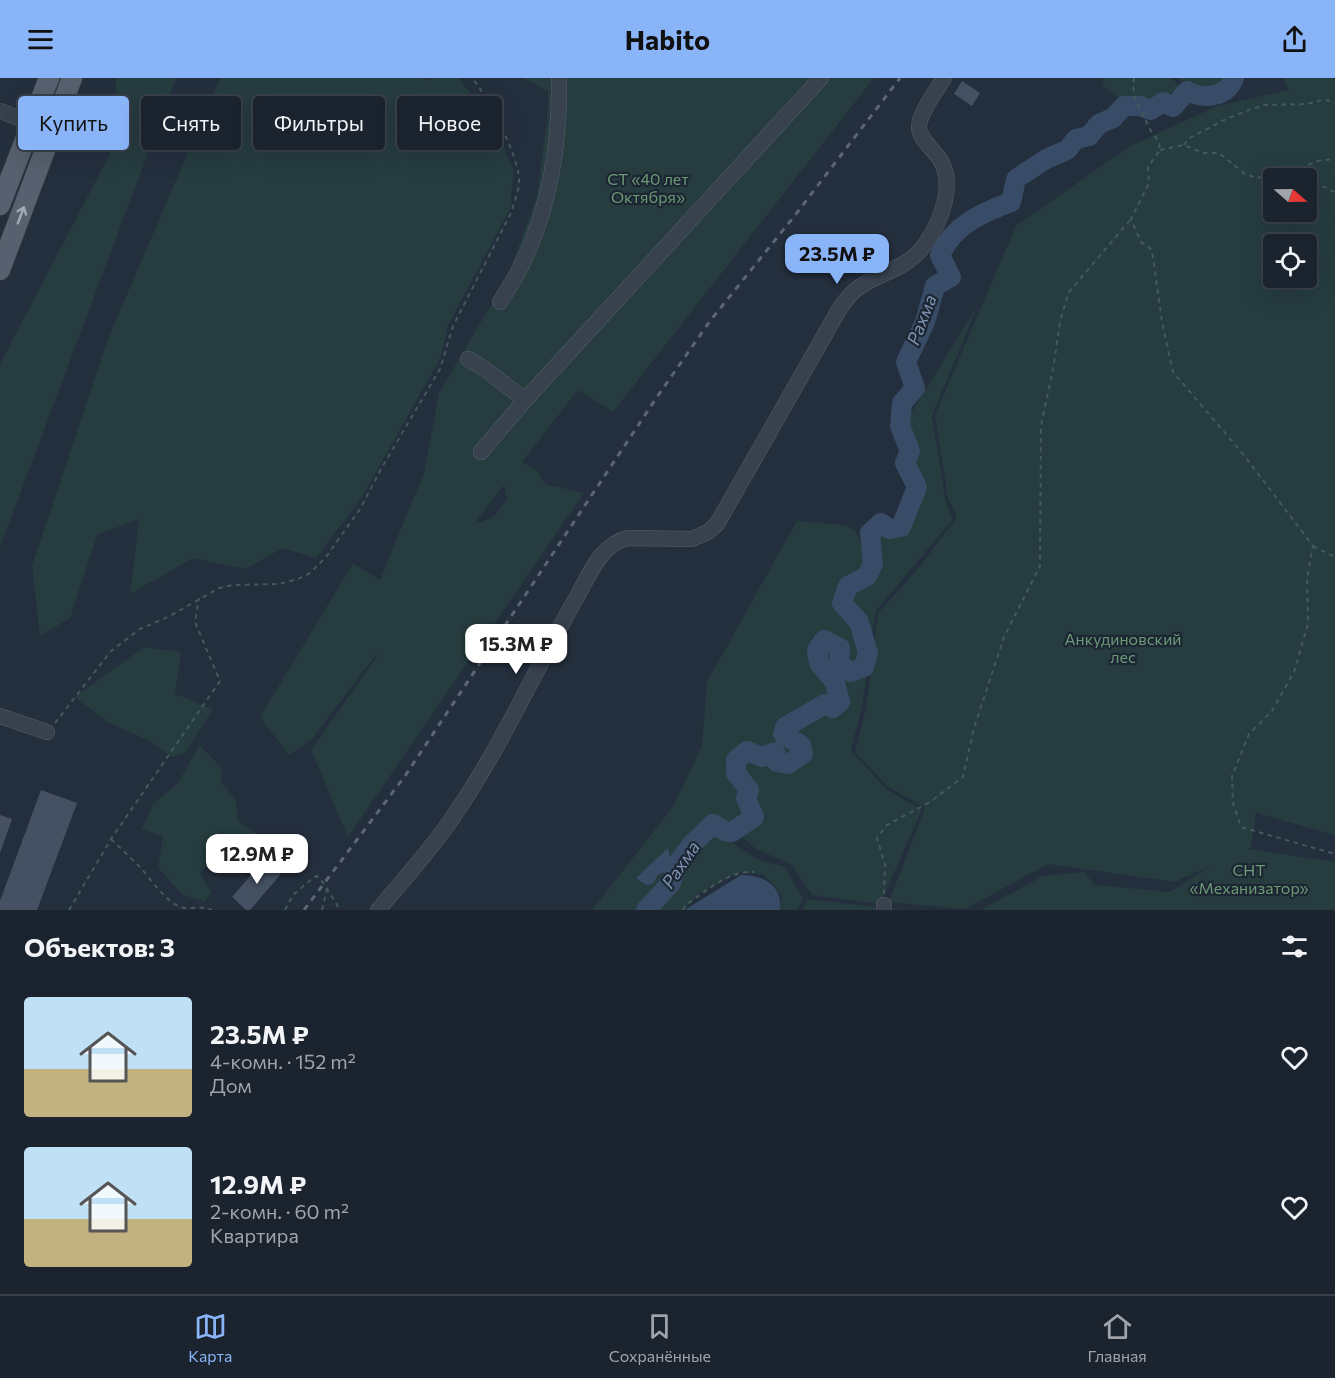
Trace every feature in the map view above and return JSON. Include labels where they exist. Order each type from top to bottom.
[{"type":"main road","points":[[42,96],[49,78]]},
{"type":"main road","points":[[0,270],[72,78]]},
{"type":"main road","points":[[0,205],[21,150]]},
{"type":"street","points":[[500,302],[523,263],[549,194],[558,114],[559,78]]},
{"type":"street","points":[[481,452],[525,400],[821,78]]},
{"type":"street","points":[[378,910],[453,819],[510,724],[554,637],[609,546],[628,538],[692,539],[708,532],[717,524],[840,308],[855,289],[893,271],[926,244],[940,217],[947,189],[946,173],[941,161],[920,133],[919,124],[944,78]]},
{"type":"street","points":[[0,111],[18,118]]},
{"type":"street","points":[[468,359],[485,369],[525,400]]},
{"type":"street","points":[[0,716],[47,732]]},
{"type":"path","points":[[47,732],[111,651],[140,629],[170,616],[219,588],[233,585],[279,584],[310,573],[326,557],[360,509],[440,369],[453,326],[511,213],[519,181],[518,169],[493,111],[471,78]]},
{"type":"path","points":[[884,908],[885,865],[878,838],[887,825],[930,802],[963,777],[974,728],[1004,637],[1040,566],[1041,426],[1060,321],[1069,292],[1131,219],[1149,183],[1148,167],[1160,150],[1159,142],[1137,104],[1132,86],[1134,78]]},
{"type":"path","points":[[1184,145],[1188,139],[1251,108],[1265,105],[1307,104],[1322,100],[1335,102]]},
{"type":"path","points":[[1160,150],[1184,145],[1203,153],[1219,153],[1245,174],[1256,178],[1263,177]]},
{"type":"path","points":[[1301,168],[1317,161],[1335,159]]},
{"type":"path","points":[[1317,184],[1335,192]]},
{"type":"path","points":[[1131,219],[1141,242],[1152,250],[1162,322],[1173,372],[1243,454],[1313,546],[1335,557]]},
{"type":"path","points":[[1313,546],[1307,578],[1308,624],[1294,672],[1272,711],[1249,734],[1232,776],[1233,803],[1241,827],[1335,854]]},
{"type":"path","points":[[69,910],[111,839],[220,681],[195,622],[199,598]]},
{"type":"path","points":[[111,839],[138,864],[170,900],[180,907],[211,909]]},
{"type":"path","points":[[682,910],[729,877],[745,871],[754,872]]},
{"type":"path","points":[[285,910],[293,895],[314,877],[327,888],[340,910]]},
{"type":"path","points":[[322,910],[327,888]]},
{"type":"green space","points":[[115,78],[176,78],[169,96],[141,96],[141,150],[149,150],[0,547],[0,364],[112,150],[129,150],[129,96],[117,96]]},
{"type":"green space","points":[[220,78],[423,78],[425,81],[434,78],[458,78],[473,96],[397,96],[397,150],[502,150],[502,144],[514,170],[510,209],[448,325],[441,357],[361,499],[316,558],[283,548],[245,569],[193,558],[130,594],[139,519],[97,535],[70,618],[40,636],[32,566],[109,336],[189,150],[241,150],[241,96],[212,96]]},
{"type":"green space","name":"СТ «40 лет Октября»","points":[[523,78],[874,78],[613,412],[578,390],[522,462],[537,470],[545,484],[584,493],[348,837],[311,750],[378,652],[312,739],[289,755],[260,717],[353,563],[380,580],[424,473],[439,393],[508,276],[537,196],[548,114],[548,91]],"holes":[[[504,485],[507,500],[492,518],[474,524]]]},
{"type":"green space","points":[[1104,78],[1171,78],[1182,88],[1147,103],[1120,100],[1102,84]]},
{"type":"green space","points":[[1177,78],[1230,78],[1227,85],[1200,90],[1189,87]]},
{"type":"green space","name":"Анкудиновский лес","points":[[1283,78],[1335,78],[1335,835],[1256,813],[1251,847],[1248,849],[1335,862],[1335,910],[981,910],[1043,876],[1084,872],[1095,885],[1170,892],[1212,865],[1175,882],[1048,864],[965,909],[889,902],[925,808],[887,786],[855,752],[866,709],[878,613],[917,570],[957,517],[948,498],[935,415],[1016,226],[1130,146],[1217,106],[1289,90]]},
{"type":"green space","points":[[978,305],[932,416],[946,503],[953,519],[876,611],[870,646],[861,615],[848,600],[855,588],[871,578],[877,569],[875,536],[882,528],[890,533],[904,531],[921,486],[910,462],[914,450],[903,426]]},
{"type":"green space","points":[[797,521],[845,525],[855,531],[869,558],[863,573],[843,584],[836,605],[857,627],[861,656],[852,665],[845,660],[844,645],[822,636],[813,650],[813,664],[831,686],[831,700],[825,699],[782,724],[780,736],[797,751],[781,756],[776,747],[762,751],[747,747],[736,755],[731,766],[744,791],[742,800],[748,816],[729,827],[712,820],[676,860],[666,880],[639,910],[592,910],[672,808],[702,746],[707,682]]},
{"type":"green space","points":[[144,647],[181,652],[175,694],[213,709],[185,753],[172,757],[152,742],[109,723],[75,697]]},
{"type":"green space","points":[[826,652],[834,652],[837,671],[853,679],[867,674],[851,750],[885,788],[922,810],[880,904],[812,895],[791,864],[756,849],[739,834],[757,816],[751,787],[741,766],[749,758],[761,761],[769,758],[775,768],[787,768],[807,757],[807,747],[790,730],[825,710],[832,713],[843,706],[842,686],[826,663]]},
{"type":"green space","points":[[200,745],[223,770],[220,781],[236,800],[238,821],[298,860],[290,871],[250,844],[220,832],[226,851],[200,873],[211,892],[205,902],[183,895],[158,868],[163,836],[142,829],[153,804],[177,784]]},
{"type":"green space","points":[[714,833],[757,859],[785,867],[803,899],[797,910],[781,910],[781,896],[774,885],[763,875],[739,872],[697,895],[683,910],[658,910],[693,851]]},
{"type":"green space","points":[[807,899],[905,910],[802,910]]},
{"type":"water","points":[[668,848],[671,863],[668,870],[658,875],[652,884],[646,885],[636,878]]},
{"type":"water","points":[[741,875],[757,877],[770,883],[778,894],[780,910],[685,910]]},
{"type":"building","points":[[962,81],[980,93],[972,106],[954,94]]},
{"type":"building","points":[[41,790],[77,803],[37,910],[0,910],[0,901]]},
{"type":"building","points":[[0,815],[12,819],[0,853]]},
{"type":"building","points":[[265,859],[281,874],[250,910],[246,910],[232,897]]},
{"type":"waterway","name":"Рахма","points":[[646,910],[671,883],[678,863],[691,845],[713,824],[732,832],[754,817],[746,798],[749,790],[736,773],[736,760],[747,751],[762,757],[775,752],[777,762],[788,764],[803,754],[801,745],[783,734],[785,727],[825,704],[833,708],[840,702],[835,682],[819,663],[817,650],[824,640],[840,648],[839,665],[851,672],[864,667],[868,653],[859,622],[842,603],[848,586],[867,576],[873,564],[870,533],[881,523],[889,529],[901,527],[917,487],[905,463],[910,451],[900,426],[902,403],[915,388],[906,362],[925,322],[935,286],[951,277],[940,255],[946,245],[969,221],[1011,202],[1016,179],[1046,159],[1067,150],[1076,139],[1089,136],[1099,124],[1113,118],[1124,106],[1140,106],[1151,110],[1163,102],[1173,107],[1187,91],[1207,96],[1214,95],[1226,89],[1234,78]]},
{"type":"railway","points":[[304,910],[405,776],[710,321],[796,214],[900,78]]},
{"type":"park label","name":"СНТ «Механизатор»","points":[[1249,879]]}]
